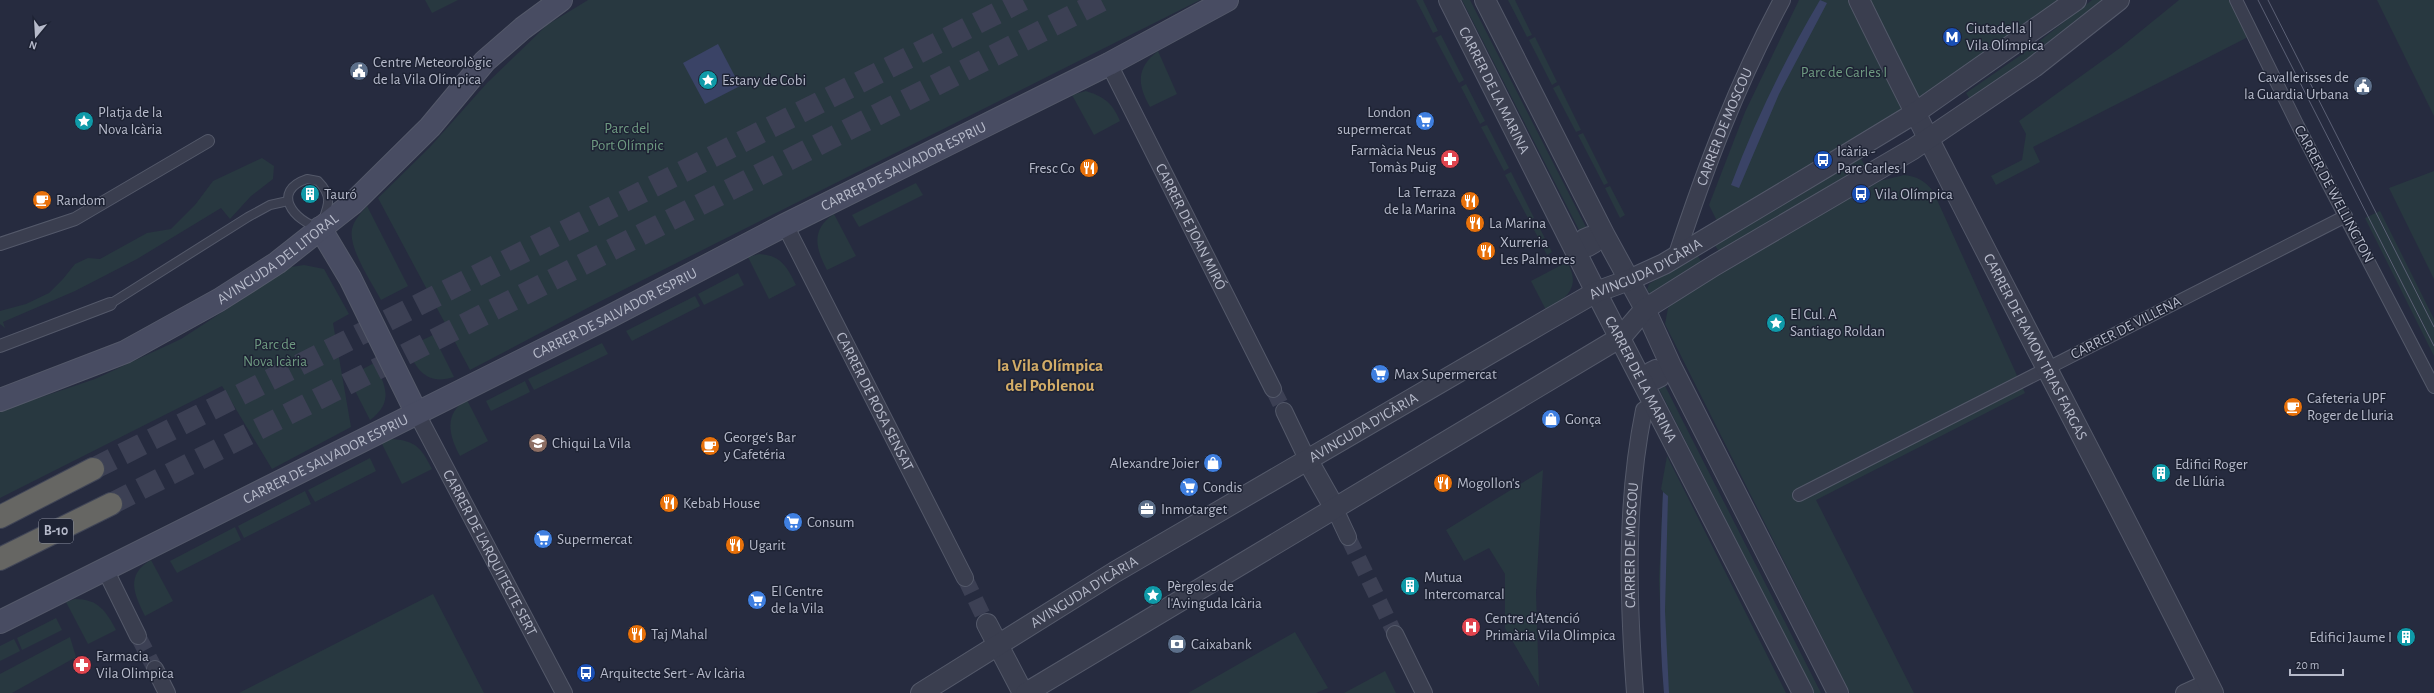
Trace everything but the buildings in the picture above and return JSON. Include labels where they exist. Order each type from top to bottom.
[{"type":"highway","name":"B-10","points":[[0,517],[93,469]]},
{"type":"highway","name":"B-10","points":[[0,559],[111,504]]},
{"type":"main road","name":"AVINGUDA DEL LITORAL","points":[[0,400],[125,352],[219,300],[277,263],[353,203],[430,127],[485,61],[523,28],[562,0]]},
{"type":"main road","name":"CARRER DE SALVADOR ESPRIU","points":[[0,622],[416,412],[609,317],[784,225],[1109,64],[1228,0]]},
{"type":"main road","points":[[320,228],[350,278],[416,412]]},
{"type":"street","name":"CARRER DE LA MARINA","points":[[1449,0],[1596,292],[1621,337],[1803,693]]},
{"type":"street","name":"CARRER DE LA MARINA","points":[[1485,0],[1645,309],[1670,366],[1838,693]]},
{"type":"street","name":"CARRER DE MOSCOU","points":[[1676,257],[1715,142],[1753,54],[1782,0]]},
{"type":"street","name":"CARRER DE RAMON TRIAS FARGAS","points":[[1859,0],[1927,139],[2048,368],[2210,687]]},
{"type":"street","name":"AVINGUDA D'ICÀRIA","points":[[921,693],[1115,572],[1596,292],[1629,280],[1676,257],[1915,113],[2076,0]]},
{"type":"street","name":"AVINGUDA D'ICÀRIA","points":[[1025,693],[1334,507],[1621,337],[1645,309],[1927,139],[2034,67],[2119,0]]},
{"type":"street","name":"CARRER DE WELLINGTON","points":[[2236,0],[2298,126],[2434,387]]},
{"type":"street","name":"CARRER DE JOAN MIRÓ","points":[[1109,64],[1273,389]]},
{"type":"street","points":[[0,244],[75,219],[208,141]]},
{"type":"street","name":"CARRER DE VILLENA","points":[[1799,495],[2346,216]]},
{"type":"street","name":"CARRER DE ROSA SENSAT","points":[[784,225],[965,578]]},
{"type":"street","points":[[0,346],[110,304]]},
{"type":"street","name":"CARRER DE MOSCOU","points":[[1635,693],[1629,570],[1634,467],[1644,410],[1655,404]]},
{"type":"street","points":[[1284,411],[1348,537]]},
{"type":"street","name":"CARRER DE L'ARQUITECTE SERT","points":[[416,412],[564,693]]},
{"type":"street","points":[[105,569],[138,636]]},
{"type":"street","points":[[987,624],[1025,693]]},
{"type":"street","points":[[1395,634],[1424,693]]},
{"type":"street","points":[[155,669],[167,693]]},
{"type":"street","points":[[2184,693],[2210,687]]},
{"type":"lane","points":[[312,179],[318,181],[326,189],[329,200],[320,228],[307,225],[291,208],[288,202],[293,188],[302,181],[312,179]]},
{"type":"lane","points":[[110,304],[248,217],[270,205],[288,202]]},
{"type":"green space","points":[[425,0],[458,0],[432,13]]},
{"type":"green space","name":"Parc del Port Olímpic","points":[[588,0],[1200,0],[597,303],[470,370],[378,198],[430,147],[487,83],[547,25]]},
{"type":"green space","points":[[1416,0],[1423,0],[1438,31],[1433,33]]},
{"type":"green space","points":[[1462,0],[1470,0],[1589,233],[1582,236]]},
{"type":"green space","points":[[1508,0],[1515,0],[1532,35],[1527,37]]},
{"type":"green space","name":"Parc de Carles I","points":[[1799,0],[2076,0],[1721,229],[1709,205],[1745,112]]},
{"type":"green space","points":[[2092,0],[2108,0],[2050,46],[1971,101],[1966,93],[2028,50]]},
{"type":"green space","points":[[2179,0],[2229,0],[2248,37],[2033,147],[2040,162],[1996,185],[1991,176],[2022,160],[2026,134],[2019,121],[2120,48]]},
{"type":"green space","points":[[2377,0],[2434,0],[2434,116]]},
{"type":"green space","points":[[1441,35],[1464,80],[1459,83],[1435,38]]},
{"type":"green space","points":[[1535,37],[1557,82],[1552,85],[1529,40]]},
{"type":"green space","points":[[1158,51],[1177,94],[1150,107],[1141,84],[1142,70],[1151,57]]},
{"type":"green space","points":[[1466,84],[1485,121],[1480,124],[1461,87]]},
{"type":"green space","points":[[1559,85],[1581,130],[1576,132],[1553,88]]},
{"type":"green space","points":[[1086,91],[1103,98],[1111,105],[1120,121],[1094,135],[1072,95]]},
{"type":"green space","points":[[1487,125],[1509,168],[1504,171],[1481,127]]},
{"type":"green space","points":[[1583,133],[1608,183],[1604,185],[1578,135]]},
{"type":"green space","points":[[1860,157],[1865,166],[1720,253],[1714,244]]},
{"type":"green space","points":[[262,158],[274,166],[273,179],[251,196],[230,219],[221,208],[137,259],[75,291],[3,322],[5,328],[0,324],[0,311],[26,304],[49,293],[75,264],[88,258],[100,259],[147,233],[171,229],[195,205],[213,181]]},
{"type":"green space","points":[[2434,171],[2434,279],[2389,188]]},
{"type":"green space","points":[[1511,172],[1534,218],[1529,220],[1505,175]]},
{"type":"green space","points":[[1904,175],[1920,180],[1927,184],[1933,191],[2025,393],[1816,500],[1914,693],[1850,693],[1665,324],[1668,308],[1677,297],[1880,181]]},
{"type":"green space","points":[[916,183],[923,195],[859,227],[852,215]]},
{"type":"green space","points":[[1610,186],[1625,215],[1620,218],[1605,188]]},
{"type":"green space","points":[[367,206],[408,286],[381,300],[357,255],[352,237],[354,223]]},
{"type":"green space","points":[[2380,211],[2434,319],[2434,356],[2365,218]]},
{"type":"green space","points":[[834,214],[856,256],[827,270],[820,255],[817,240],[821,227],[826,220]]},
{"type":"green space","points":[[1536,221],[1552,252],[1547,255],[1531,224]]},
{"type":"green space","points":[[759,254],[773,257],[782,263],[790,273],[796,285],[769,299],[748,257]]},
{"type":"green space","points":[[1697,254],[1702,263],[1654,293],[1650,293],[1647,290],[1649,284]]},
{"type":"green space","points":[[1567,262],[1573,278],[1570,291],[1560,301],[1546,310],[1531,281]]},
{"type":"green space","name":"Parc de Nova Icària","points":[[304,265],[324,269],[349,314],[333,323],[351,427],[272,469],[222,386],[0,498],[0,411],[95,379],[181,339],[291,267]]},
{"type":"green space","points":[[738,273],[744,285],[704,305],[698,294]]},
{"type":"green space","points":[[695,296],[700,306],[632,341],[626,331]]},
{"type":"green space","points":[[433,335],[454,377],[436,379],[424,374],[414,363],[406,348]]},
{"type":"green space","points":[[602,343],[608,354],[534,390],[528,379]]},
{"type":"green space","points":[[374,363],[382,379],[386,393],[382,407],[370,420],[348,377]]},
{"type":"green space","points":[[1662,380],[1821,693],[1814,693],[1656,383]]},
{"type":"green space","points":[[525,381],[530,392],[491,411],[486,401]]},
{"type":"green space","points":[[467,400],[488,441],[460,456],[453,441],[450,425],[454,411],[459,405]]},
{"type":"green space","points":[[390,439],[406,441],[417,446],[432,469],[402,484],[381,442]]},
{"type":"green space","points":[[1667,456],[1786,693],[1664,693],[1659,580],[1663,492],[1661,489]]},
{"type":"green space","points":[[370,458],[376,471],[315,502],[308,490]]},
{"type":"green space","points":[[1543,470],[1536,593],[1539,687],[1505,628],[1505,574],[1489,548],[1464,561],[1446,530]]},
{"type":"green space","points":[[305,491],[311,504],[244,538],[238,526]]},
{"type":"green space","points":[[235,527],[241,540],[177,573],[170,561]]},
{"type":"green space","points":[[151,560],[173,601],[145,616],[135,593],[134,585],[138,572]]},
{"type":"green space","points":[[433,594],[484,693],[239,693]]},
{"type":"green space","points":[[75,599],[90,601],[100,607],[109,617],[116,630],[88,644],[66,602]]},
{"type":"green space","points":[[56,618],[62,630],[22,650],[17,638]]},
{"type":"green space","points":[[1295,632],[1328,688],[1316,693],[1188,693]]},
{"type":"green space","points":[[70,637],[76,657],[12,693],[0,693],[0,674]]},
{"type":"green space","points":[[14,639],[20,651],[0,661],[0,646]]},
{"type":"green space","points":[[1385,671],[1396,693],[1344,693]]},
{"type":"water","points":[[1820,0],[1827,3],[1779,94],[1739,188],[1731,185],[1750,137],[1771,91]]},
{"type":"water","points":[[718,44],[740,86],[705,104],[683,63]]},
{"type":"water","points":[[1663,492],[1668,496],[1665,611],[1669,693],[1664,693],[1660,618],[1660,567]]},
{"type":"tunnel","points":[[93,469],[1023,0]]},
{"type":"tunnel","points":[[111,504],[1103,0]]},
{"type":"tunnel","points":[[1273,389],[1284,411]]},
{"type":"tunnel","points":[[1348,537],[1395,634]]},
{"type":"tunnel","points":[[965,578],[987,624]]},
{"type":"tunnel","points":[[138,636],[155,669]]},
{"type":"tram line","points":[[2258,0],[2434,346]]},
{"type":"tram line","points":[[2268,0],[2434,327]]},
{"type":"place","name":"Ciutadella | Vila Olímpica","points":[[1952,37]]},
{"type":"place","name":"Centre Meteorològic de la Vila Olímpica","points":[[359,71]]},
{"type":"place","name":"Estany de Cobi","points":[[708,80]]},
{"type":"place","name":"Cavallerisses de la Guardia Urbana","points":[[2363,86]]},
{"type":"place","name":"Platja de la Nova Icària","points":[[84,121]]},
{"type":"place","name":"London supermercat","points":[[1425,121]]},
{"type":"place","name":"Farmàcia Neus Tomàs Puig","points":[[1450,159]]},
{"type":"place","name":"Icària - Parc Carles I","points":[[1823,160]]},
{"type":"place","name":"Fresc Co","points":[[1089,168]]},
{"type":"place","name":"Tauró","points":[[310,194]]},
{"type":"place","name":"Vila Olímpica","points":[[1861,194]]},
{"type":"place","name":"Random","points":[[42,200]]},
{"type":"place","name":"La Terraza de la Marina","points":[[1470,201]]},
{"type":"place","name":"La Marina","points":[[1475,223]]},
{"type":"place","name":"Xurreria Les Palmeres","points":[[1486,251]]},
{"type":"place","name":"El Cul. A Santiago Roldan","points":[[1776,323]]},
{"type":"place","name":"Max Supermercat","points":[[1380,374]]},
{"type":"place","name":"Cafeteria UPF Roger de Lluria","points":[[2293,407]]},
{"type":"place","name":"Gonça","points":[[1551,419]]},
{"type":"place","name":"Chiqui La Vila","points":[[538,443]]},
{"type":"place","name":"George‘s Bar y Cafetéria","points":[[710,446]]},
{"type":"place","name":"Alexandre Joier","points":[[1213,463]]},
{"type":"place","name":"Edifici Roger de Llúria","points":[[2161,473]]},
{"type":"place","name":"Mogollon's","points":[[1443,483]]},
{"type":"place","name":"Condis","points":[[1189,487]]},
{"type":"place","name":"Kebab House","points":[[669,503]]},
{"type":"place","name":"Inmotarget","points":[[1147,509]]},
{"type":"place","name":"Consum","points":[[793,522]]},
{"type":"place","name":"Supermercat","points":[[543,539]]},
{"type":"place","name":"Ugarit","points":[[735,545]]},
{"type":"place","name":"Mutua Intercomarcal","points":[[1410,586]]},
{"type":"place","name":"Pèrgoles de l'Avinguda Icària","points":[[1153,595]]},
{"type":"place","name":"El Centre de la Vila","points":[[757,600]]},
{"type":"place","name":"Centre d'Atenció Primària Vila Olimpica","points":[[1471,627]]},
{"type":"place","name":"Taj Mahal","points":[[637,634]]},
{"type":"place","name":"Edifici Jaume I","points":[[2406,637]]},
{"type":"place","name":"Caixabank","points":[[1177,644]]},
{"type":"place","name":"Farmacia Vila Olimpica","points":[[82,665]]},
{"type":"place","name":"Arquitecte Sert - Av Icària","points":[[586,673]]},
{"type":"district","name":"la Vila Olímpica del Poblenou","points":[[1050,375]]}]
